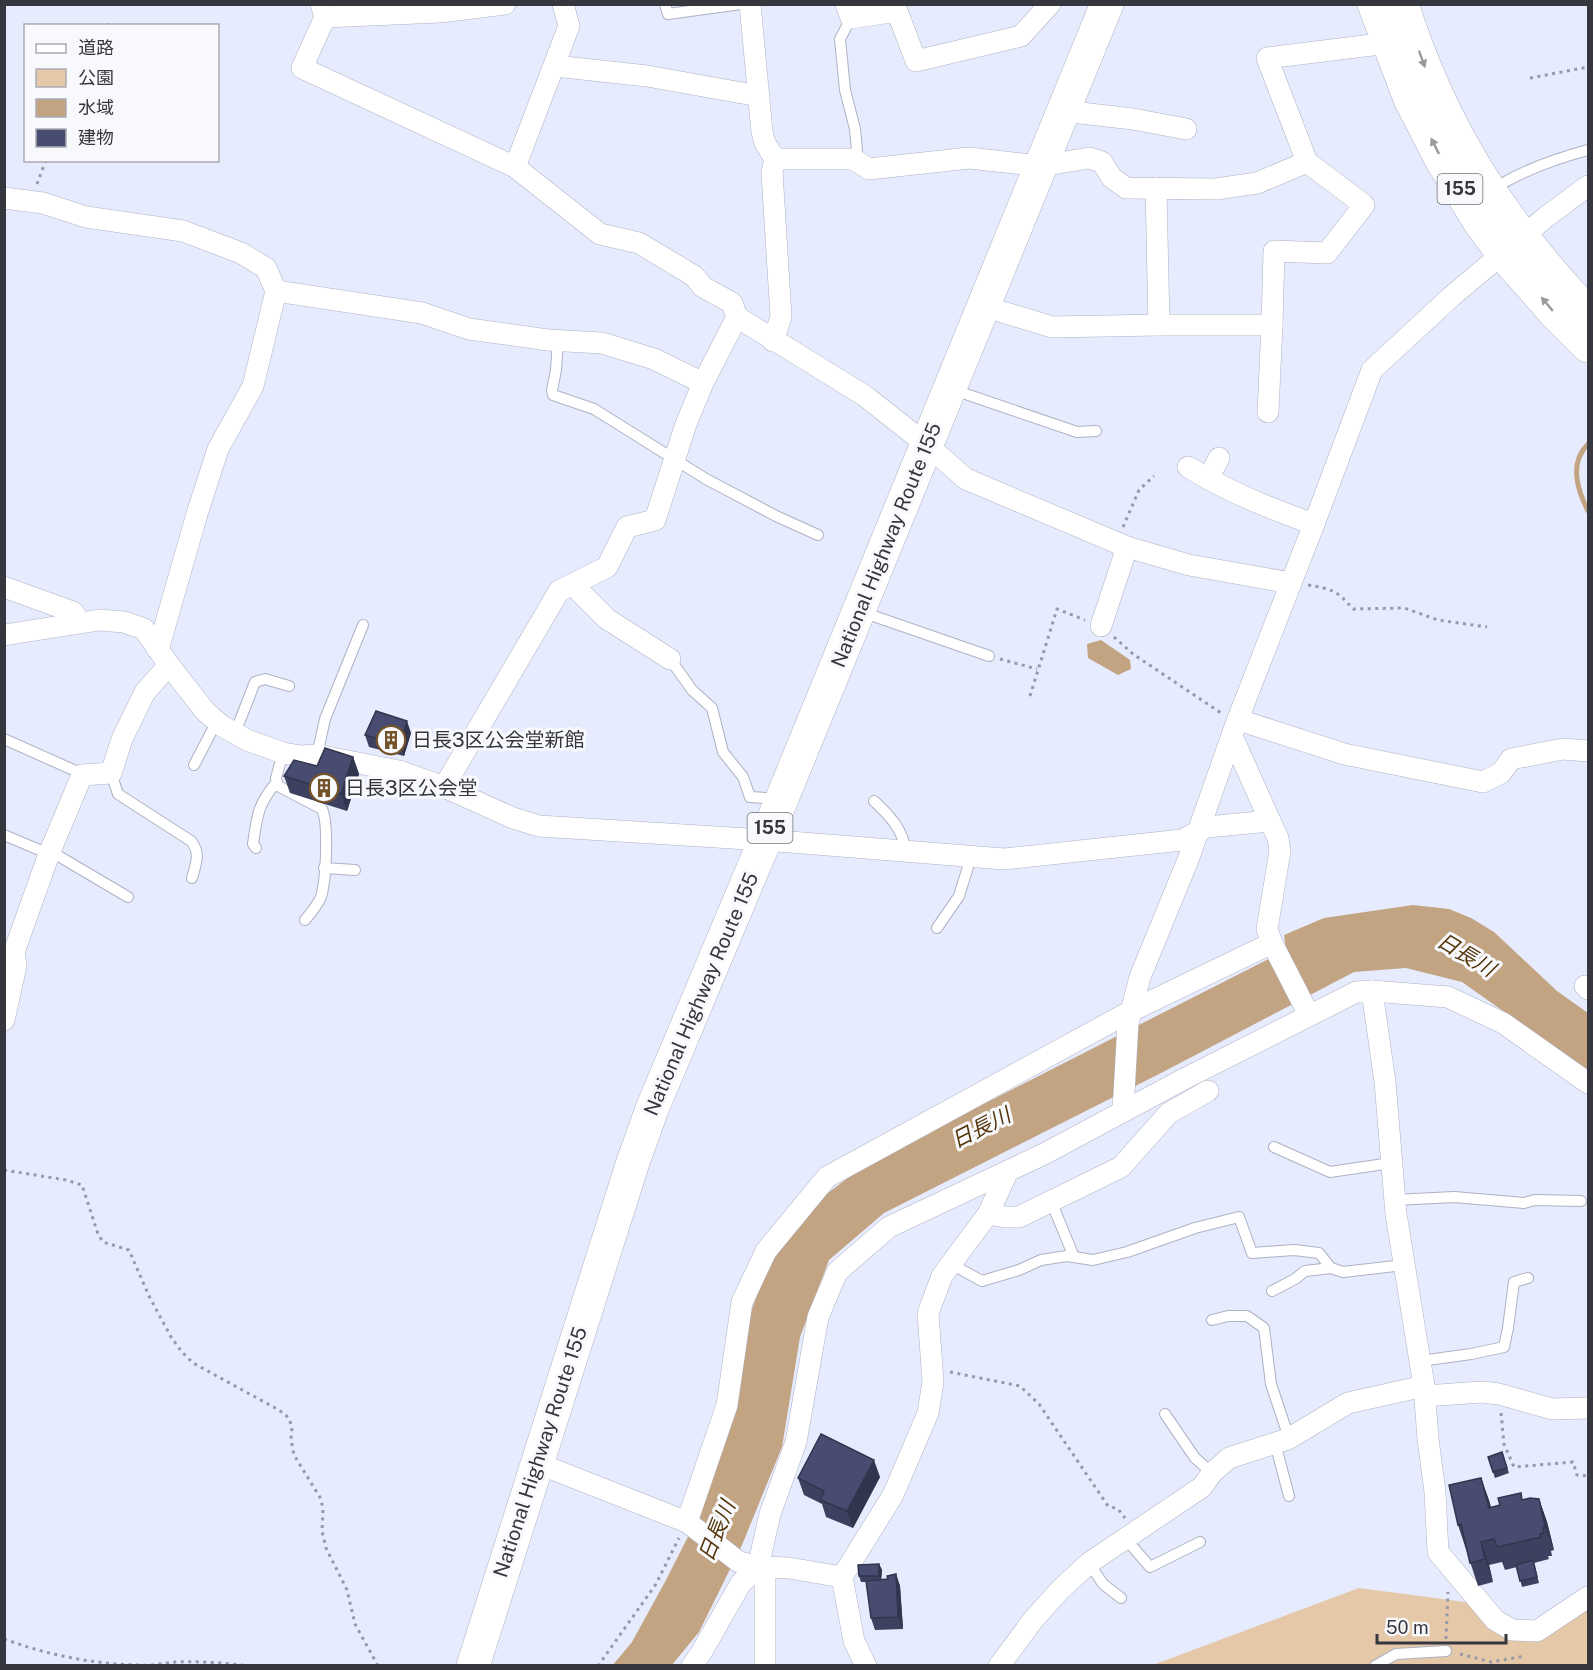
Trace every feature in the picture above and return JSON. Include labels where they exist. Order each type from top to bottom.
[{"type":"highway","name":"National Highway Route 155","points":[[473,1665],[633,1162],[652,1109],[765,840],[1107,4]]},
{"type":"highway","name":"155","points":[[1374,4],[1410,99],[1442,161],[1481,224],[1512,246],[1588,313]]},
{"type":"highway","name":"155","points":[[1402,4],[1428,76],[1512,246],[1555,313],[1588,346]]},
{"type":"street","points":[[505,4],[440,12],[323,11],[302,68],[515,167],[600,234],[639,243],[694,276],[703,287],[732,303],[737,317],[865,396],[927,445],[966,480],[1122,545],[1189,565],[1291,582]]},
{"type":"street","points":[[515,167],[569,26],[563,4]]},
{"type":"street","points":[[750,4],[762,132],[765,143],[775,159],[772,172],[781,317],[773,341]]},
{"type":"street","points":[[849,11],[897,11],[916,61],[1021,36],[1050,4]]},
{"type":"street","points":[[1268,412],[1274,251],[1327,253],[1364,205],[1307,162],[1266,58],[1388,43]]},
{"type":"street","points":[[555,66],[648,76],[759,96]]},
{"type":"street","points":[[1063,111],[1133,119],[1186,129]]},
{"type":"street","points":[[775,159],[853,159],[869,169],[969,158],[1041,166],[1089,158],[1102,162],[1112,178],[1126,188],[1216,189],[1257,183],[1307,162]]},
{"type":"street","points":[[1122,1109],[1129,1017],[1140,977],[1188,860],[1236,727],[1372,370],[1452,296],[1588,186]]},
{"type":"street","points":[[1156,188],[1159,325]]},
{"type":"street","points":[[4,198],[43,204],[86,217],[183,231],[241,253],[266,268],[276,291],[253,386],[218,449],[197,514],[164,657],[122,739],[111,773],[82,776],[9,952],[16,966],[4,1020]]},
{"type":"street","points":[[276,291],[422,313],[469,329],[602,343],[654,359],[703,383]]},
{"type":"street","points":[[983,306],[1052,327],[1272,324]]},
{"type":"street","points":[[444,787],[560,591],[607,567],[627,527],[655,520],[674,459],[703,383],[737,317]]},
{"type":"street","points":[[1208,479],[1219,458]]},
{"type":"street","points":[[1188,467],[1262,506],[1314,524]]},
{"type":"street","points":[[1101,626],[1122,545]]},
{"type":"street","points":[[573,585],[608,619],[670,659]]},
{"type":"street","points":[[4,587],[73,612],[80,622]]},
{"type":"street","points":[[4,635],[99,620],[124,622],[144,629],[205,711],[247,740],[282,753],[301,756],[317,755],[399,771],[538,826],[765,840],[1004,860],[1182,840],[1207,828],[1270,821]]},
{"type":"street","points":[[1236,727],[1344,754],[1483,782],[1501,773],[1511,759],[1563,749],[1588,751]]},
{"type":"street","points":[[1236,727],[1278,838],[1280,851],[1267,929],[1307,1011]]},
{"type":"street","points":[[687,1522],[727,1405],[742,1302],[766,1251],[826,1177],[1272,943]]},
{"type":"street","points":[[1372,991],[1385,1082],[1394,1200],[1424,1391],[1435,1492],[1438,1552],[1495,1620],[1512,1630],[1537,1631],[1588,1597]]},
{"type":"street","points":[[692,1665],[741,1583],[770,1514],[796,1442],[818,1317],[837,1272],[889,1227],[1044,1154],[1122,1109],[1307,1011],[1356,992],[1448,996],[1503,1023],[1588,1083]]},
{"type":"street","points":[[988,1214],[1019,1217],[1121,1167],[1169,1113],[1208,1091]]},
{"type":"street","points":[[866,1665],[854,1641],[842,1577],[893,1495],[928,1413],[932,1376],[928,1313],[942,1276],[988,1214],[1008,1171]]},
{"type":"street","points":[[999,1665],[1033,1620],[1089,1563],[1202,1487],[1212,1473],[1229,1458],[1284,1440],[1348,1403],[1424,1391],[1499,1394],[1552,1409],[1588,1408]]},
{"type":"street","points":[[537,1463],[687,1522],[765,1578],[765,1665]]},
{"type":"street","points":[[748,1564],[842,1577]]},
{"type":"lane","points":[[665,4],[668,14],[741,4]]},
{"type":"lane","points":[[849,11],[840,39],[845,90],[855,129],[857,150],[853,159]]},
{"type":"lane","points":[[1505,182],[1529,168],[1588,150]]},
{"type":"lane","points":[[558,340],[553,395],[594,409],[706,479],[818,535]]},
{"type":"lane","points":[[950,388],[1077,432],[1096,431]]},
{"type":"lane","points":[[858,611],[989,656]]},
{"type":"lane","points":[[317,755],[325,719],[363,625]]},
{"type":"lane","points":[[670,659],[692,690],[712,708],[723,752],[743,777],[750,797],[766,798],[779,804]]},
{"type":"lane","points":[[235,733],[255,682],[265,679],[289,686]]},
{"type":"lane","points":[[194,765],[217,721]]},
{"type":"lane","points":[[4,740],[78,772],[82,776]]},
{"type":"lane","points":[[282,753],[276,778],[278,786],[322,809],[326,821],[320,898],[305,920]]},
{"type":"lane","points":[[111,773],[118,794],[190,841],[197,849],[192,879]]},
{"type":"lane","points":[[256,848],[253,844],[258,812],[266,794],[277,782]]},
{"type":"lane","points":[[874,801],[896,825],[905,845],[905,852]]},
{"type":"lane","points":[[4,835],[49,852],[128,897]]},
{"type":"lane","points":[[937,928],[959,896],[971,857]]},
{"type":"lane","points":[[324,868],[355,870]]},
{"type":"lane","points":[[1274,1147],[1330,1172],[1391,1163]]},
{"type":"lane","points":[[1394,1200],[1454,1197],[1524,1203],[1535,1200],[1581,1201]]},
{"type":"lane","points":[[1051,1201],[1074,1257]]},
{"type":"lane","points":[[951,1263],[982,1281],[1019,1270],[1041,1260],[1066,1256],[1093,1260],[1127,1252],[1195,1228],[1239,1217],[1252,1254],[1294,1250],[1319,1253],[1331,1268]]},
{"type":"lane","points":[[1272,1291],[1295,1280],[1305,1271],[1331,1268],[1343,1272],[1404,1265]]},
{"type":"lane","points":[[1420,1361],[1504,1347],[1514,1282],[1528,1278]]},
{"type":"lane","points":[[1212,1320],[1228,1316],[1247,1316],[1264,1328],[1271,1384],[1286,1429],[1284,1440],[1289,1496]]},
{"type":"lane","points":[[1166,1414],[1195,1458],[1212,1473]]},
{"type":"lane","points":[[1130,1535],[1150,1568],[1200,1542]]},
{"type":"lane","points":[[1089,1563],[1103,1584],[1121,1598]]},
{"type":"lane","points":[[1375,1665],[1396,1654],[1446,1651]]},
{"type":"path","points":[[1530,78],[1588,67]]},
{"type":"path","points":[[31,202],[45,162]]},
{"type":"path","points":[[1122,545],[1139,490],[1154,476]]},
{"type":"path","points":[[1291,582],[1330,589],[1344,598],[1353,609],[1404,608],[1438,620],[1487,627]]},
{"type":"path","points":[[1030,696],[1057,609],[1101,626],[1133,654],[1212,705],[1236,727]]},
{"type":"path","points":[[989,656],[1037,669]]},
{"type":"path","points":[[4,1170],[66,1180],[82,1185],[98,1234],[103,1242],[129,1251],[149,1296],[182,1352],[193,1363],[255,1396],[289,1418],[294,1455],[321,1499],[322,1531],[326,1548],[347,1590],[355,1624],[378,1665]]},
{"type":"path","points":[[932,1376],[947,1371],[1020,1386],[1039,1404],[1108,1506],[1118,1509],[1130,1535]]},
{"type":"path","points":[[1499,1394],[1504,1444],[1514,1467],[1573,1462],[1576,1475],[1588,1476]]},
{"type":"path","points":[[598,1665],[656,1584],[687,1522]]},
{"type":"path","points":[[1447,1600],[1446,1651],[1491,1662],[1525,1656]]},
{"type":"path","points":[[4,1639],[47,1653],[112,1664],[217,1662],[249,1665]]},
{"type":"green space","points":[[1359,1588],[1480,1604],[1512,1630],[1588,1597],[1588,1665],[1150,1666]]},
{"type":"water","points":[[1101,640],[1130,660],[1131,669],[1118,675],[1088,658],[1087,644]]},
{"type":"water","name":"日長川","points":[[1413,905],[1449,909],[1471,918],[1494,932],[1557,991],[1588,1013],[1588,1071],[1462,982],[1406,968],[1354,972],[1163,1072],[884,1213],[829,1260],[800,1337],[782,1447],[742,1545],[699,1632],[672,1665],[612,1666],[632,1642],[701,1511],[745,1330],[763,1277],[805,1210],[868,1163],[1286,950],[1284,935],[1324,918]]},
{"type":"building","points":[[376,711],[407,721],[400,745],[365,735]]},
{"type":"building","points":[[325,748],[353,757],[341,794],[284,776],[294,760],[317,766]]},
{"type":"building","points":[[821,1434],[874,1460],[847,1511],[820,1500],[824,1491],[798,1478]]},
{"type":"building","points":[[1502,1452],[1507,1468],[1493,1472],[1488,1457]]},
{"type":"building","points":[[1481,1478],[1489,1508],[1500,1505],[1498,1498],[1521,1493],[1522,1500],[1539,1499],[1545,1527],[1543,1528],[1544,1533],[1540,1534],[1541,1537],[1497,1547],[1494,1539],[1481,1542],[1485,1559],[1470,1563],[1449,1485]]},
{"type":"building","points":[[1533,1560],[1537,1577],[1520,1581],[1516,1565]]},
{"type":"building","points":[[879,1564],[879,1576],[859,1576],[858,1565]]},
{"type":"building","points":[[896,1574],[898,1617],[871,1618],[866,1581],[888,1579],[887,1576]]},
{"type":"waterway","points":[[1588,444],[1578,459],[1577,468],[1578,485],[1588,511]]},
{"type":"place","name":"日長3区公会堂新館","points":[[391,740]]},
{"type":"place","name":"日長3区公会堂","points":[[324,788]]}]
